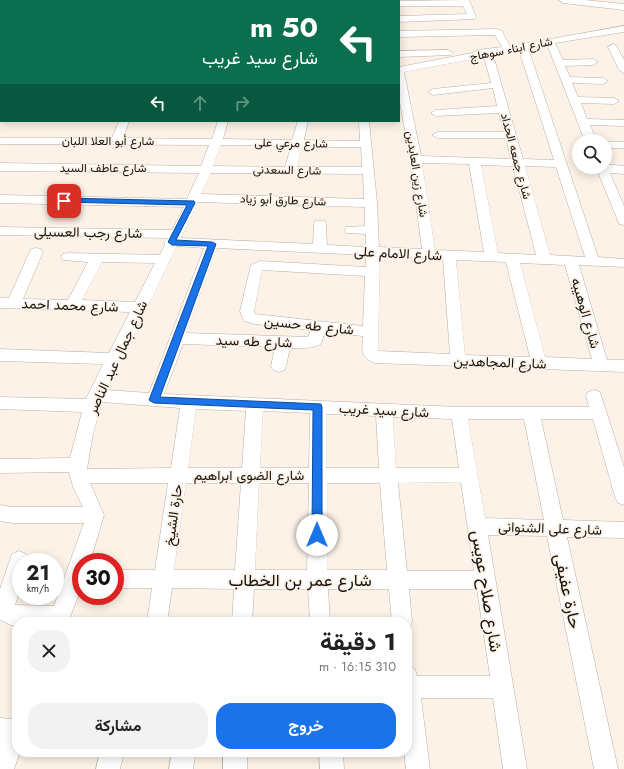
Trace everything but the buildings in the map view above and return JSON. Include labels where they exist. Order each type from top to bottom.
[{"type":"street","points":[[563,0],[624,7]]},
{"type":"street","points":[[400,3],[466,1],[472,17],[400,19]]},
{"type":"street","name":"شارع ابناء سوهاج","points":[[400,70],[550,41],[624,29]]},
{"type":"street","points":[[400,34],[497,32],[499,33],[507,50]]},
{"type":"street","points":[[550,41],[588,134]]},
{"type":"street","points":[[523,46],[593,262]]},
{"type":"street","points":[[614,46],[621,57],[624,70]]},
{"type":"street","points":[[400,54],[488,53]]},
{"type":"street","name":"شارع جمعه الحداد","points":[[488,53],[544,259]]},
{"type":"street","points":[[559,63],[592,62]]},
{"type":"street","name":"شارع زين العابدين","points":[[400,75],[416,159],[429,254]]},
{"type":"street","points":[[566,80],[603,81]]},
{"type":"street","points":[[433,92],[496,85]]},
{"type":"street","points":[[574,100],[614,101]]},
{"type":"street","points":[[436,113],[504,109]]},
{"type":"street","points":[[116,141],[124,122]]},
{"type":"street","name":"شارع جمال عبد الناصر","points":[[78,470],[94,401],[113,359],[193,200],[217,142],[223,122]]},
{"type":"street","points":[[290,170],[303,122]]},
{"type":"street","points":[[364,122],[371,203],[373,252],[370,332]]},
{"type":"street","points":[[583,122],[624,124]]},
{"type":"street","points":[[438,135],[511,135]]},
{"type":"street","name":"شارع أبو العلا اللبان","points":[[0,141],[217,142]]},
{"type":"street","name":"شارع مرعي على","points":[[217,142],[366,144]]},
{"type":"street","points":[[612,145],[624,145]]},
{"type":"street","points":[[416,159],[562,164]]},
{"type":"street","points":[[474,161],[492,257]]},
{"type":"street","name":"شارع عاطف السيد","points":[[0,167],[206,169]]},
{"type":"street","name":"شارع السعدنى","points":[[206,169],[368,171]]},
{"type":"street","points":[[612,169],[624,170]]},
{"type":"street","points":[[606,174],[619,197],[624,221]]},
{"type":"street","name":"شارع طارق أبو زياد","points":[[0,199],[371,203]]},
{"type":"street","points":[[320,224],[320,249]]},
{"type":"street","points":[[351,230],[372,230]]},
{"type":"street","name":"شارع رجب العسيلى","points":[[0,231],[174,238]]},
{"type":"street","name":"شارع الامام على","points":[[174,238],[212,244],[624,263]]},
{"type":"street","points":[[154,400],[212,244]]},
{"type":"street","points":[[7,304],[36,252]]},
{"type":"street","points":[[449,255],[458,360]]},
{"type":"street","points":[[68,257],[164,259]]},
{"type":"street","points":[[72,306],[97,258]]},
{"type":"street","points":[[512,258],[540,363]]},
{"type":"street","name":"شارع الوهيبه","points":[[571,260],[600,365]]},
{"type":"street","name":"شارع طه حسين","points":[[370,332],[255,319],[249,317],[247,311],[257,267],[262,264],[372,272]]},
{"type":"street","name":"شارع محمد احمد","points":[[7,304],[139,307]]},
{"type":"street","name":"شارع طه سيد","points":[[177,338],[310,343],[315,341],[317,338],[320,326]]},
{"type":"street","name":"شارع المجاهدين","points":[[370,332],[369,353],[375,357],[624,366]]},
{"type":"street","points":[[279,366],[284,342]]},
{"type":"street","points":[[0,355],[113,359]]},
{"type":"street","points":[[594,396],[624,497]]},
{"type":"street","name":"شارع سيد غريب","points":[[0,403],[154,400],[459,413],[599,413]]},
{"type":"street","name":"حارة الشيخ","points":[[159,617],[189,402]]},
{"type":"street","points":[[242,617],[255,405]]},
{"type":"street","points":[[318,407],[317,580],[320,617]]},
{"type":"street","points":[[384,409],[388,475],[402,617]]},
{"type":"street","name":"شارع صلاح عويس","points":[[459,413],[515,769]]},
{"type":"street","name":"حارة عفيفى","points":[[531,413],[606,769]]},
{"type":"street","name":"شارع الضوى ابراهيم","points":[[0,466],[178,476],[469,475]]},
{"type":"street","points":[[78,470],[80,486],[95,515],[85,553]]},
{"type":"street","points":[[0,514],[95,515]]},
{"type":"street","name":"شارع على الشنوانى","points":[[476,526],[624,530]]},
{"type":"street","points":[[12,580],[2,608],[5,612],[11,615],[35,617]]},
{"type":"street","name":"شارع عمر بن الخطاب","points":[[124,580],[485,580]]},
{"type":"street","points":[[60,617],[72,592]]},
{"type":"street","points":[[412,683],[502,688]]},
{"type":"street","points":[[412,722],[418,769]]},
{"type":"street","points":[[2,769],[11,729]]},
{"type":"street","points":[[108,769],[111,757]]},
{"type":"street","points":[[181,769],[183,757]]},
{"type":"street","points":[[235,769],[236,757]]},
{"type":"street","points":[[331,757],[332,769]]},
{"type":"route","points":[[64,201],[191,203],[172,242],[212,244],[154,400],[318,407],[317,535]]}]
